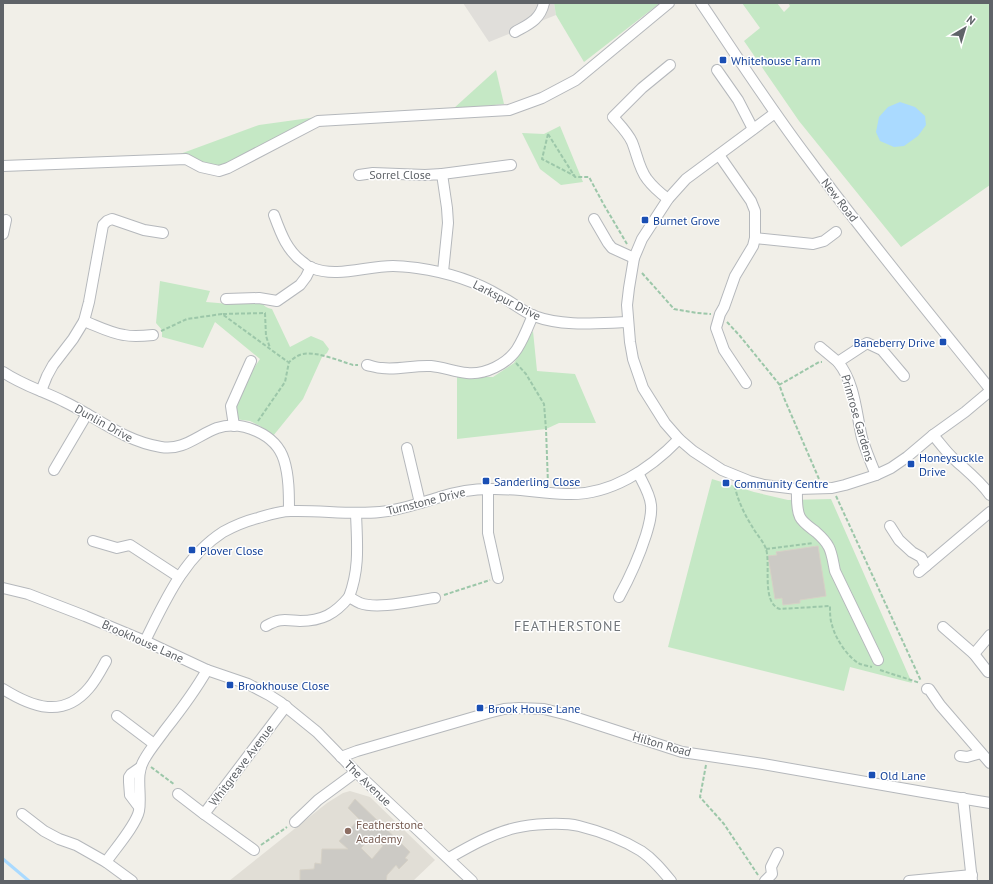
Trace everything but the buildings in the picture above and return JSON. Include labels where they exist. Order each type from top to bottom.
[{"type":"street","points":[[515,32],[536,19],[542,11],[544,3]]},
{"type":"street","points":[[3,166],[186,159],[201,167],[219,171],[228,168],[318,121],[509,110],[542,98],[576,80],[669,3]]},
{"type":"street","name":"New Road","points":[[701,3],[775,113],[842,203],[990,390]]},
{"type":"street","points":[[668,199],[647,179],[641,170],[631,141],[613,117],[642,88],[670,65]]},
{"type":"street","points":[[717,70],[738,100],[753,128]]},
{"type":"street","points":[[775,113],[686,179],[668,199],[642,239],[634,258],[628,288],[627,306],[633,359],[642,388],[665,423],[680,440],[693,451],[722,470],[734,475],[764,485],[797,489],[827,488],[845,485],[876,476],[891,468],[965,412],[990,390]]},
{"type":"street","points":[[718,155],[751,201],[755,211],[755,238],[753,246],[735,276],[716,328],[724,350],[746,383]]},
{"type":"street","name":"Sorrel Close","points":[[359,175],[373,173],[425,175],[442,174],[511,164]]},
{"type":"street","name":"Sorrel Close","points":[[442,174],[448,223],[443,272]]},
{"type":"street","name":"Larkspur Drive","points":[[274,215],[289,249],[300,260],[311,267],[322,271],[333,272],[393,266],[443,272],[488,289],[533,315],[546,320],[573,324],[628,322]]},
{"type":"street","points":[[594,219],[612,248],[634,258]]},
{"type":"street","points":[[3,234],[6,220]]},
{"type":"street","points":[[41,391],[53,365],[73,340],[84,321],[89,302],[103,225],[106,221],[112,220],[144,230],[163,232]]},
{"type":"street","points":[[755,238],[813,244],[824,241],[836,232]]},
{"type":"street","points":[[226,299],[260,298],[278,301],[300,285],[311,267]]},
{"type":"street","points":[[367,365],[382,368],[432,366],[467,373],[492,369],[510,357],[516,350],[522,341],[533,315]]},
{"type":"street","points":[[84,321],[123,335],[153,335]]},
{"type":"street","name":"Primrose Gardens","points":[[838,362],[867,343],[882,350],[904,376]]},
{"type":"street","name":"Primrose Gardens","points":[[820,347],[838,362],[844,370],[855,402],[862,437],[876,476]]},
{"type":"street","points":[[234,426],[231,406],[251,361]]},
{"type":"street","name":"Dunlin Drive","points":[[3,372],[25,384],[62,400],[123,435],[151,446],[164,448],[176,447],[186,444],[210,431],[228,426],[252,428],[268,439],[281,452],[288,480],[289,511]]},
{"type":"street","points":[[54,470],[87,414]]},
{"type":"street","points":[[933,435],[953,458],[984,486],[990,495]]},
{"type":"street","name":"Turnstone Drive","points":[[145,641],[163,604],[179,577],[195,556],[208,543],[224,532],[238,525],[270,514],[289,511],[356,513],[392,511],[459,492],[488,489],[509,489],[566,494],[584,493],[610,486],[638,474],[680,440]]},
{"type":"street","points":[[407,448],[420,504]]},
{"type":"street","points":[[619,597],[636,563],[650,522],[651,503],[638,474]]},
{"type":"street","points":[[488,489],[488,533],[498,578]]},
{"type":"street","points":[[797,489],[798,511],[800,518],[825,541],[829,547],[835,571],[877,666]]},
{"type":"street","points":[[890,526],[899,540],[912,552],[921,557],[923,569],[990,512]]},
{"type":"street","points":[[266,626],[274,621],[312,620],[321,618],[330,614],[350,597],[357,572],[358,555],[356,513]]},
{"type":"street","points":[[93,541],[117,548],[130,545],[179,577]]},
{"type":"street","name":"Brookhouse Lane","points":[[3,588],[28,594],[57,604],[145,641],[207,670],[248,684],[283,704]]},
{"type":"street","points":[[350,597],[360,603],[370,605],[389,605],[435,598]]},
{"type":"street","points":[[943,627],[974,654],[988,672]]},
{"type":"street","points":[[974,654],[990,635]]},
{"type":"street","points":[[3,689],[32,704],[45,707],[57,707],[69,704],[79,698],[90,688],[106,661]]},
{"type":"street","points":[[106,862],[134,824],[140,801],[139,779],[142,764],[154,744],[190,697],[207,670]]},
{"type":"street","points":[[927,689],[929,689],[940,705],[990,763]]},
{"type":"street","name":"The Avenue","points":[[283,704],[317,732],[356,772],[472,881]]},
{"type":"street","name":"Whitgreave Avenue","points":[[254,850],[204,814],[283,704]]},
{"type":"street","name":"Hilton Road","points":[[341,757],[504,709],[544,709],[682,752],[990,802]]},
{"type":"street","points":[[117,716],[154,744]]},
{"type":"street","points":[[960,756],[981,754]]},
{"type":"street","points":[[295,822],[318,800],[356,772]]},
{"type":"street","points":[[178,794],[204,814]]},
{"type":"street","points":[[909,881],[972,878],[963,798]]},
{"type":"street","points":[[22,814],[44,831],[76,845],[106,862],[132,881]]},
{"type":"street","points":[[448,858],[496,833],[516,827],[552,824],[577,826],[620,841],[641,851],[654,862],[671,881]]},
{"type":"street","points":[[763,880],[772,874],[771,867],[778,853]]},
{"type":"path","points":[[576,177],[548,134],[542,159],[576,177],[589,177],[643,275],[674,309],[697,313],[720,314],[779,384],[784,398],[922,684],[877,666],[859,664],[849,655],[834,632],[830,606],[780,609],[774,605],[769,597],[766,549],[747,519],[736,489],[734,475]]},
{"type":"path","points":[[153,335],[187,319],[222,314],[265,313],[266,336],[270,349]]},
{"type":"path","points":[[222,314],[289,362]]},
{"type":"path","points":[[252,428],[285,382],[289,362],[298,355],[310,353],[353,365],[367,365]]},
{"type":"path","points":[[510,357],[526,374],[544,404],[548,493]]},
{"type":"path","points":[[779,384],[778,386],[819,362],[838,362]]},
{"type":"path","points":[[766,549],[825,541]]},
{"type":"path","points":[[435,598],[498,578]]},
{"type":"path","points":[[708,756],[700,797],[724,824],[763,880]]},
{"type":"path","points":[[142,764],[179,787],[176,791],[178,794]]},
{"type":"path","points":[[254,850],[295,822]]},
{"type":"shaded area","points":[[463,3],[554,3],[556,15],[489,42]]},
{"type":"shaded area","name":"Featherstone Academy","points":[[350,791],[370,797],[435,860],[413,881],[229,881],[327,803],[343,793]]},
{"type":"green space","points":[[554,3],[660,3],[584,62],[556,15]]},
{"type":"green space","points":[[742,3],[777,3],[784,12],[790,6],[788,3],[990,3],[990,185],[901,247],[799,121],[744,41],[760,28]]},
{"type":"green space","points":[[496,70],[504,104],[453,109]]},
{"type":"green space","points":[[317,117],[226,165],[212,167],[180,154],[259,125]]},
{"type":"green space","points":[[560,126],[583,182],[561,185],[540,169],[522,133],[544,134]]},
{"type":"green space","points":[[160,281],[210,291],[206,302],[230,304],[261,301],[265,306],[272,309],[290,347],[311,336],[323,341],[329,349],[322,357],[303,399],[273,436],[260,426],[250,421],[235,419],[235,407],[242,386],[260,359],[215,322],[203,348],[162,337],[162,330],[156,323]]},
{"type":"green space","points":[[533,331],[537,371],[575,374],[596,423],[559,423],[546,429],[457,439],[457,377],[493,377],[514,363]]},
{"type":"green space","points":[[712,479],[754,492],[788,500],[831,499],[912,683],[850,667],[844,691],[668,647]]},
{"type":"water","points":[[900,102],[915,107],[925,116],[926,125],[918,136],[904,146],[894,147],[880,141],[876,132],[879,117],[888,107]]},
{"type":"waterway","points":[[3,859],[29,881]]},
{"type":"place","name":"Whitehouse Farm","points":[[723,60]]},
{"type":"place","name":"Burnet Grove","points":[[645,220]]},
{"type":"place","name":"Baneberry Drive","points":[[943,342]]},
{"type":"place","name":"Honeysuckle Drive","points":[[911,464]]},
{"type":"place","name":"Sanderling Close","points":[[486,481]]},
{"type":"place","name":"Community Centre","points":[[726,483]]},
{"type":"place","name":"Plover Close","points":[[192,550]]},
{"type":"place","name":"Brookhouse Close","points":[[230,685]]},
{"type":"place","name":"Brook House Lane","points":[[480,708]]},
{"type":"place","name":"Old Lane","points":[[872,775]]},
{"type":"place","name":"Featherstone Academy","points":[[348,831]]},
{"type":"district","name":"FEATHERSTONE","points":[[568,626]]}]
